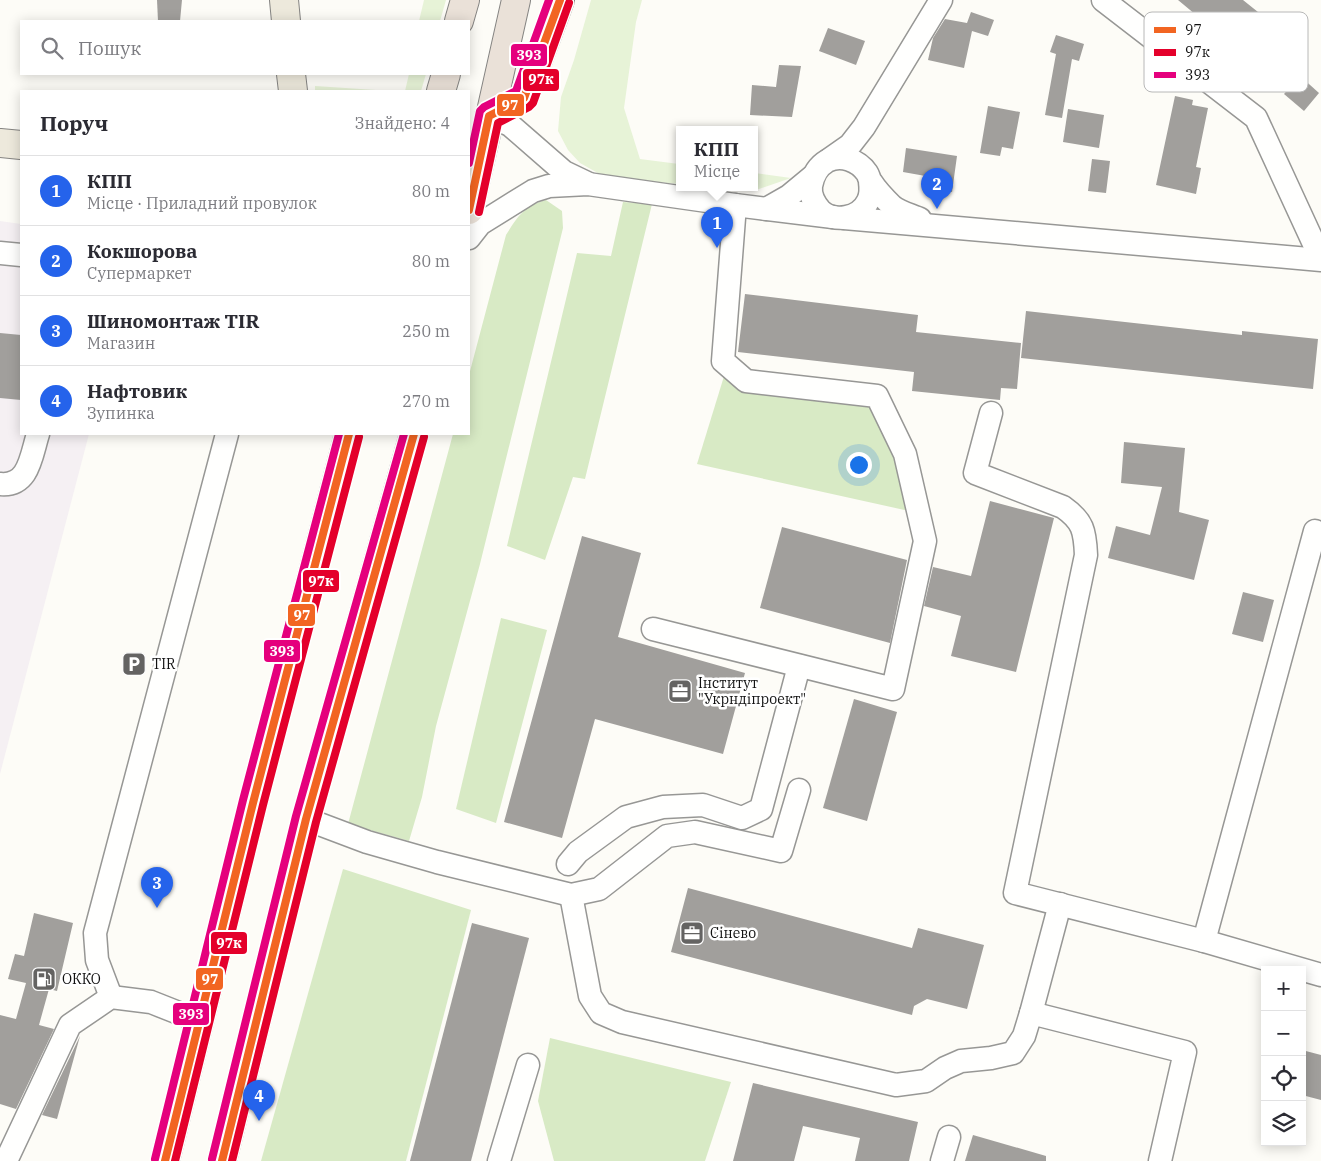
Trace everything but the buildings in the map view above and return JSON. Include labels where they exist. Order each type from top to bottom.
[{"type":"highway","points":[[460,20],[465,0]]},
{"type":"highway","points":[[470,205],[516,0]]},
{"type":"highway","points":[[441,90],[446,75]]},
{"type":"highway","points":[[165,1161],[255,794],[349,435]]},
{"type":"highway","points":[[222,1161],[306,819],[414,435]]},
{"type":"main road","points":[[284,0],[286,20]]},
{"type":"main road","points":[[489,116],[524,98],[560,0]]},
{"type":"main road","points":[[291,75],[293,90]]},
{"type":"main road","points":[[0,143],[20,145]]},
{"type":"street","points":[[766,209],[789,196],[812,177],[823,164],[850,145],[864,127],[941,0]]},
{"type":"street","points":[[1103,0],[1144,32]]},
{"type":"street","points":[[470,237],[480,224],[533,191],[549,186],[588,184],[735,206],[838,218],[1321,259],[1256,118],[1222,92]]},
{"type":"street","points":[[489,116],[510,125],[564,172],[588,184]]},
{"type":"street","points":[[812,177],[811,189],[814,201],[822,211],[838,218],[854,216],[865,206],[871,192],[862,150],[864,127]]},
{"type":"street","points":[[830,160],[845,158],[858,163],[894,207],[934,226]]},
{"type":"street","points":[[653,629],[893,689],[925,541],[905,454],[877,396],[746,381],[723,361],[735,206]]},
{"type":"street","points":[[0,253],[20,255]]},
{"type":"street","points":[[991,413],[975,473],[1063,507],[1074,515],[1082,525],[1086,538],[1086,555],[1016,893],[1321,975]]},
{"type":"street","points":[[0,484],[9,485],[22,479],[29,465],[38,435]]},
{"type":"street","points":[[111,998],[97,960],[95,933],[227,435]]},
{"type":"street","points":[[1204,942],[1315,531]]},
{"type":"street","points":[[568,864],[578,852],[626,817],[663,806],[703,805],[742,818],[761,809],[799,666]]},
{"type":"street","points":[[306,819],[367,842],[429,860],[571,895],[599,889],[667,836],[695,832],[782,851],[799,790]]},
{"type":"street","points":[[571,895],[590,996],[601,1013],[622,1022],[896,1085],[926,1081],[961,1061],[991,1058],[1013,1053],[1024,1036],[1060,904]]},
{"type":"street","points":[[6,1161],[70,1025],[111,998],[151,1002],[199,1021]]},
{"type":"street","points":[[1031,1013],[1185,1052],[1160,1161]]},
{"type":"street","points":[[499,1161],[528,1065]]},
{"type":"street","points":[[942,1161],[948,1136]]},
{"type":"shaded area","points":[[0,221],[20,224],[20,435],[89,435],[0,774]]},
{"type":"green space","points":[[424,0],[446,0],[440,20],[419,20]]},
{"type":"green space","points":[[591,0],[642,0],[636,22],[624,108],[640,159],[676,164],[676,184],[605,177],[580,163],[568,150],[558,131],[561,97]]},
{"type":"green space","points":[[409,75],[426,75],[421,90],[405,90]]},
{"type":"green space","points":[[315,86],[376,90],[315,90]]},
{"type":"green space","points":[[758,173],[791,178],[758,189]]},
{"type":"green space","points":[[546,200],[562,211],[563,228],[480,564],[436,726],[422,797],[409,841],[348,824],[453,435],[470,435],[470,371],[506,235],[522,213],[538,202]]},
{"type":"green space","points":[[623,202],[652,204],[585,479],[573,477],[545,560],[507,546],[577,253],[611,256]]},
{"type":"green space","points":[[725,373],[871,405],[896,454],[909,511],[697,464]]},
{"type":"green space","points":[[501,618],[547,630],[496,823],[456,809]]},
{"type":"green space","points":[[343,869],[471,910],[406,1161],[261,1161]]},
{"type":"green space","points":[[550,1038],[731,1082],[705,1161],[554,1161],[538,1101]]},
{"type":"transit line","name":"393","points":[[470,158],[480,111],[484,107],[516,91],[549,0]]},
{"type":"transit line","name":"97","points":[[470,205],[489,116],[524,98],[560,0]]},
{"type":"transit line","name":"97к","points":[[479,212],[498,123],[533,103],[569,3]]},
{"type":"transit line","name":"393","points":[[155,1159],[243,800],[339,435]]},
{"type":"transit line","name":"97","points":[[165,1161],[253,803],[349,435]]},
{"type":"transit line","name":"393","points":[[212,1159],[296,816],[404,435]]},
{"type":"transit line","name":"97","points":[[222,1161],[306,819],[414,435]]},
{"type":"transit line","name":"97к","points":[[175,1161],[263,805],[359,437]]},
{"type":"transit line","name":"97к","points":[[232,1161],[316,822],[424,437]]},
{"type":"place","name":"Кокшорова","points":[[937,209]]},
{"type":"place","name":"КПП","points":[[717,248]]},
{"type":"place","name":"TIR","points":[[134,664]]},
{"type":"place","name":"Інститут \"Укрндіпроект\"","points":[[680,691]]},
{"type":"place","name":"Шиномонтаж TIR","points":[[157,908]]},
{"type":"place","name":"Сінево","points":[[692,933]]},
{"type":"place","name":"ОККО","points":[[44,979]]},
{"type":"place","name":"Нафтовик","points":[[259,1121]]}]
